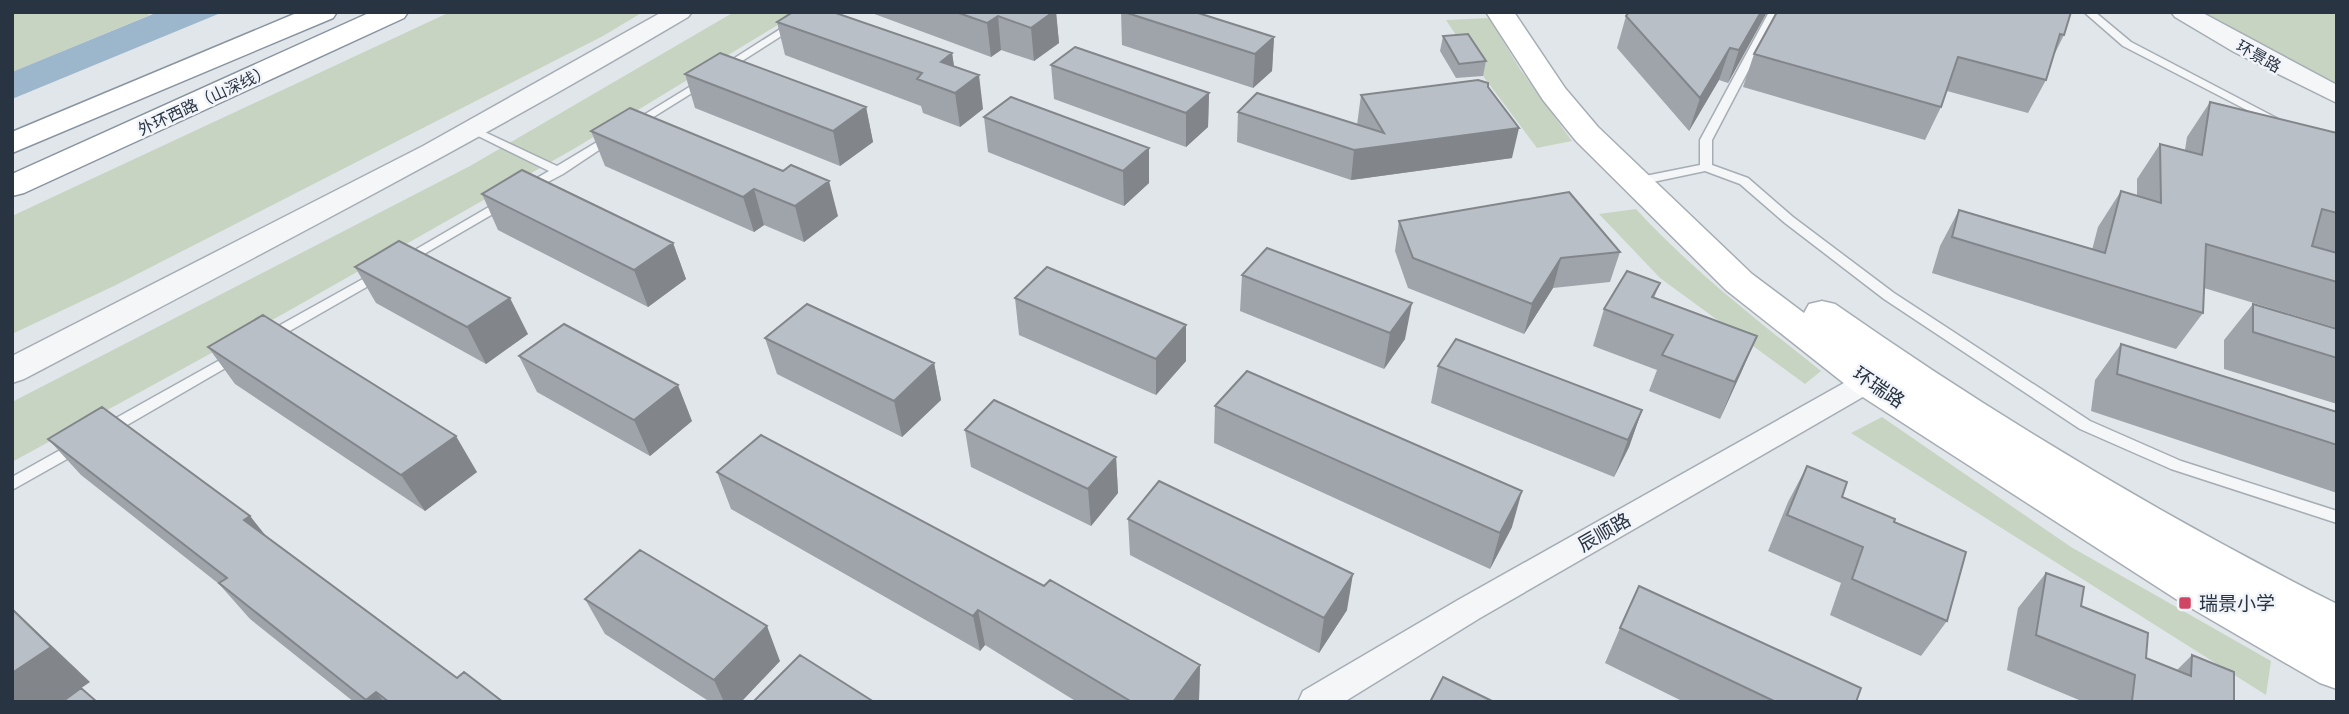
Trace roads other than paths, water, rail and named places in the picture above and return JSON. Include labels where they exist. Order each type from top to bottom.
[{"type":"main road","name":"外环西路（山深线）","points":[[12,144],[323,12]]},
{"type":"main road","name":"外环西路（山深线）","points":[[12,186],[394,12]]},
{"type":"main road","name":"环瑞路","points":[[1500,12],[1554,94],[1587,135],[1646,179]]},
{"type":"main road","name":"环瑞路","points":[[1523,12],[1563,74],[1646,179],[1739,282],[1882,374],[2195,588],[2337,668]]},
{"type":"main road","name":"环瑞路","points":[[1882,374],[1960,409],[2179,544],[2337,627]]},
{"type":"street","points":[[12,371],[472,129],[604,58],[680,12]]},
{"type":"street","name":"环景路","points":[[2183,12],[2242,47],[2337,95]]},
{"type":"street","name":"辰顺路","points":[[1315,702],[1469,609],[1882,374]]},
{"type":"lane","points":[[12,484],[559,171],[814,12]]},
{"type":"lane","points":[[1706,167],[1706,140],[1774,12]]},
{"type":"lane","points":[[2089,12],[2127,44],[2250,110],[2287,126]]},
{"type":"lane","points":[[472,129],[559,171]]},
{"type":"lane","points":[[1646,179],[1706,167],[1744,181],[1889,296],[2085,425],[2176,465],[2337,517]]},
{"type":"water","points":[[158,12],[223,12],[12,99],[12,72]]},
{"type":"place","name":"瑞景小学","points":[[2185,603]]}]
